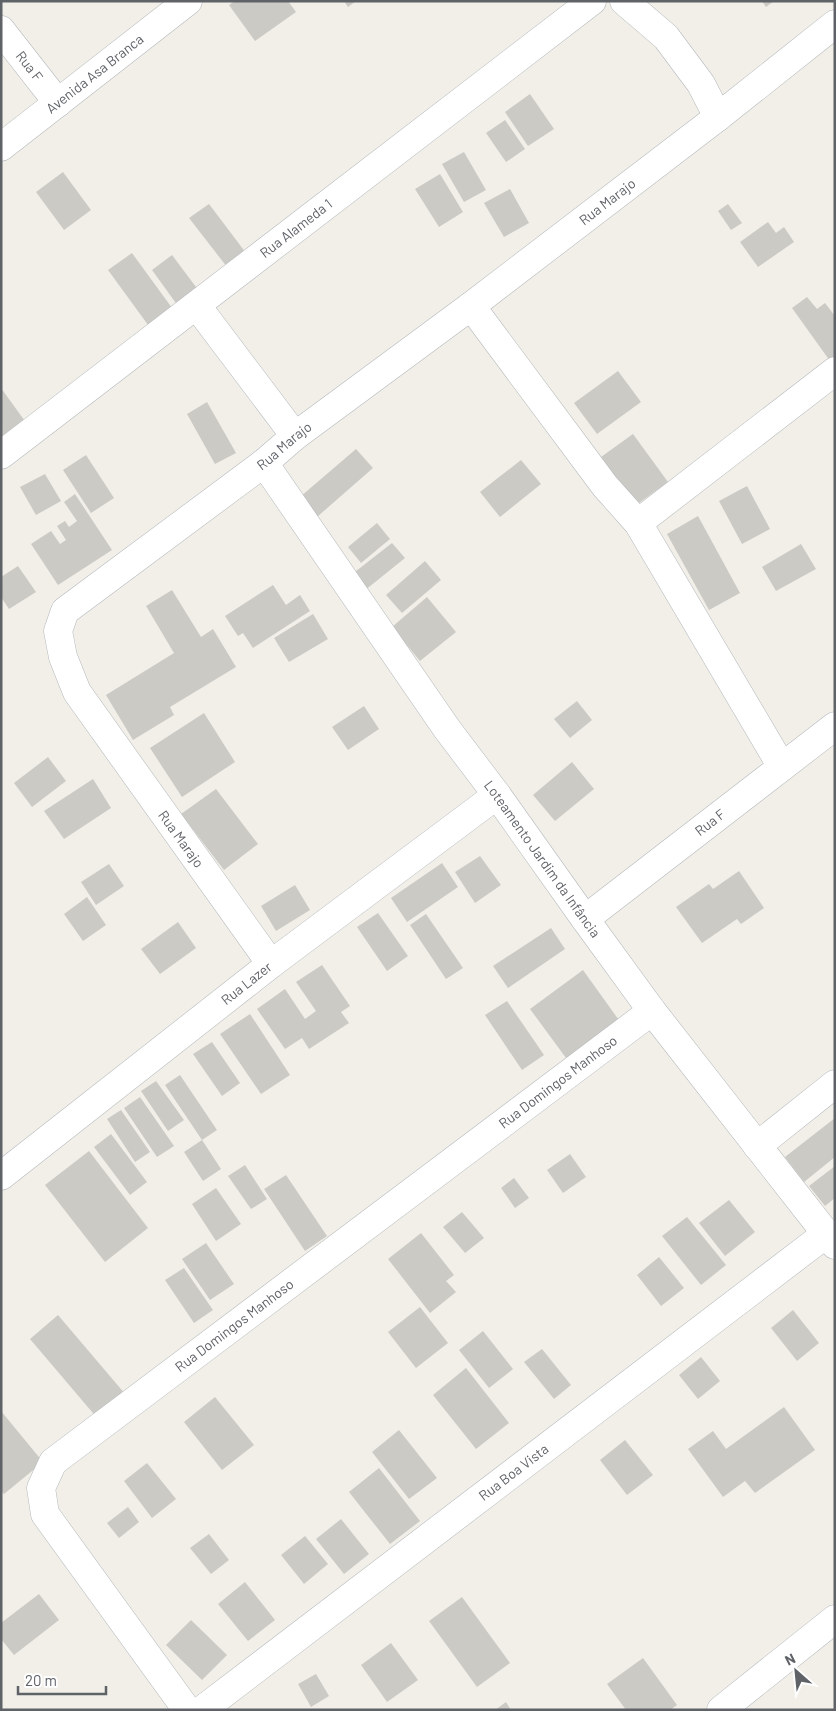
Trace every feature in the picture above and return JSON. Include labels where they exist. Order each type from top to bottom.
[{"type":"street","name":"Avenida Asa Branca","points":[[1,147],[188,1]]},
{"type":"street","name":"Rua Alameda 1","points":[[1,455],[592,1]]},
{"type":"street","points":[[624,1],[666,37],[701,84],[718,117]]},
{"type":"street","name":"Rua Marajo","points":[[271,964],[76,692],[63,658],[58,631],[65,611],[264,463],[295,436],[471,306],[718,117],[835,24]]},
{"type":"street","name":"Rua F","points":[[1,30],[58,104]]},
{"type":"street","points":[[197,306],[295,436]]},
{"type":"street","points":[[471,306],[605,486],[638,523],[782,767]]},
{"type":"street","points":[[638,523],[835,371]]},
{"type":"street","name":"Loteamento Jardim da Infância","points":[[264,463],[447,729],[497,795],[585,919],[652,1010],[830,1239]]},
{"type":"street","name":"Rua F","points":[[585,919],[835,726]]},
{"type":"street","name":"Rua Lazer","points":[[1,1176],[271,964],[497,795]]},
{"type":"street","name":"Rua Domingos Manhoso","points":[[187,1710],[45,1514],[40,1488],[53,1462],[652,1010]]},
{"type":"street","points":[[757,1146],[835,1084]]},
{"type":"street","name":"Rua Boa Vista","points":[[202,1710],[830,1239]]},
{"type":"street","points":[[721,1710],[835,1619]]},
{"type":"building","points":[[235,1],[288,1],[296,12],[255,41],[229,5]]},
{"type":"building","points":[[344,1],[356,1],[348,7]]},
{"type":"building","points":[[762,1],[774,1],[766,7]]},
{"type":"building","points":[[530,94],[554,129],[528,146],[505,112]]},
{"type":"building","points":[[505,120],[525,149],[506,162],[486,133]]},
{"type":"building","points":[[464,152],[486,190],[464,202],[442,164]]},
{"type":"building","points":[[63,172],[91,210],[64,230],[36,192]]},
{"type":"building","points":[[440,174],[463,212],[439,227],[415,189]]},
{"type":"building","points":[[510,189],[529,223],[504,237],[484,203]]},
{"type":"building","points":[[209,204],[246,253],[227,267],[189,218]]},
{"type":"building","points":[[728,204],[742,223],[731,230],[718,211]]},
{"type":"building","points":[[768,222],[776,233],[784,227],[794,242],[758,267],[740,242]]},
{"type":"building","points":[[132,253],[175,312],[151,329],[108,270]]},
{"type":"building","points":[[172,255],[199,291],[178,306],[152,270]]},
{"type":"building","points":[[807,297],[817,309],[825,303],[835,316],[835,358],[830,361],[792,308]]},
{"type":"building","points":[[618,371],[641,402],[597,434],[574,403]]},
{"type":"building","points":[[1,388],[27,424],[1,443]]},
{"type":"building","points":[[207,402],[236,453],[215,464],[187,414]]},
{"type":"building","points":[[633,434],[668,482],[636,505],[601,457]]},
{"type":"building","points":[[356,449],[373,468],[317,517],[300,497]]},
{"type":"building","points":[[86,455],[114,498],[91,513],[63,470]]},
{"type":"building","points":[[521,460],[541,484],[500,517],[480,492]]},
{"type":"building","points":[[45,474],[61,501],[36,515],[20,487]]},
{"type":"building","points":[[747,486],[770,529],[742,544],[719,501]]},
{"type":"building","points":[[75,494],[112,550],[58,585],[31,544],[51,531],[60,544],[66,540],[57,526],[65,521],[69,527],[77,521],[64,502]]},
{"type":"building","points":[[698,516],[740,593],[709,610],[667,534]]},
{"type":"building","points":[[377,523],[390,539],[361,563],[348,547]]},
{"type":"building","points":[[392,543],[405,558],[364,591],[351,575]]},
{"type":"building","points":[[801,544],[816,569],[776,591],[762,567]]},
{"type":"building","points":[[425,561],[441,580],[402,613],[386,595]]},
{"type":"building","points":[[18,566],[36,592],[9,609],[1,597],[1,577]]},
{"type":"building","points":[[273,585],[286,605],[300,595],[310,611],[253,648],[243,633],[238,636],[225,616]]},
{"type":"building","points":[[172,590],[201,637],[213,629],[236,667],[170,707],[174,715],[133,740],[106,695],[174,653],[146,606]]},
{"type":"building","points":[[427,597],[456,632],[420,661],[392,627]]},
{"type":"building","points":[[313,614],[328,639],[289,662],[274,638]]},
{"type":"building","points":[[577,701],[592,720],[570,738],[554,719]]},
{"type":"building","points":[[364,706],[379,729],[348,750],[332,727]]},
{"type":"building","points":[[204,713],[235,762],[182,797],[150,748]]},
{"type":"building","points":[[48,757],[66,781],[32,807],[14,783]]},
{"type":"building","points":[[572,762],[594,789],[555,821],[533,795]]},
{"type":"building","points":[[93,779],[111,808],[64,839],[44,811]]},
{"type":"building","points":[[216,789],[258,844],[224,870],[181,814]]},
{"type":"building","points":[[480,856],[501,885],[475,903],[455,872]]},
{"type":"building","points":[[442,863],[458,887],[407,922],[391,898]]},
{"type":"building","points":[[109,864],[124,886],[96,905],[81,882]]},
{"type":"building","points":[[739,871],[764,908],[741,924],[737,919],[702,943],[676,907],[709,884],[713,889]]},
{"type":"building","points":[[295,885],[310,910],[276,931],[261,906]]},
{"type":"building","points":[[87,897],[106,925],[83,941],[64,914]]},
{"type":"building","points":[[378,913],[408,956],[387,971],[357,927]]},
{"type":"building","points":[[426,914],[463,968],[446,979],[410,925]]},
{"type":"building","points":[[178,922],[196,948],[160,974],[141,949]]},
{"type":"building","points":[[551,928],[565,949],[508,988],[493,966]]},
{"type":"building","points":[[322,965],[350,1006],[341,1012],[349,1023],[309,1049],[302,1038],[285,1049],[257,1009],[285,989],[305,1019],[316,1011],[296,982]]},
{"type":"building","points":[[583,970],[621,1023],[569,1062],[530,1009]]},
{"type":"building","points":[[507,1001],[544,1055],[522,1070],[485,1015]]},
{"type":"building","points":[[250,1014],[290,1075],[261,1094],[220,1034]]},
{"type":"building","points":[[212,1042],[240,1083],[222,1096],[193,1054]]},
{"type":"building","points":[[180,1075],[217,1130],[202,1140],[165,1085]]},
{"type":"building","points":[[156,1081],[184,1120],[168,1131],[141,1091]]},
{"type":"building","points":[[140,1097],[174,1146],[157,1157],[124,1108]]},
{"type":"building","points":[[121,1110],[150,1152],[135,1162],[107,1119]]},
{"type":"building","points":[[835,1118],[835,1157],[804,1182],[785,1157]]},
{"type":"building","points":[[111,1134],[147,1182],[130,1195],[94,1147]]},
{"type":"building","points":[[202,1140],[221,1169],[203,1181],[184,1152]]},
{"type":"building","points":[[89,1151],[148,1228],[105,1262],[45,1185]]},
{"type":"building","points":[[570,1154],[586,1177],[563,1193],[547,1170]]},
{"type":"building","points":[[245,1165],[267,1199],[251,1209],[228,1176]]},
{"type":"building","points":[[835,1166],[835,1198],[825,1206],[809,1186]]},
{"type":"building","points":[[286,1175],[327,1236],[305,1251],[264,1189]]},
{"type":"building","points":[[514,1178],[529,1198],[515,1208],[501,1188]]},
{"type":"building","points":[[216,1188],[241,1224],[216,1241],[192,1204]]},
{"type":"building","points":[[729,1200],[755,1232],[725,1256],[699,1223]]},
{"type":"building","points":[[462,1212],[484,1238],[465,1253],[443,1227]]},
{"type":"building","points":[[687,1217],[726,1265],[701,1285],[662,1236]]},
{"type":"building","points":[[421,1233],[454,1275],[446,1281],[456,1292],[430,1313],[388,1259]]},
{"type":"building","points":[[206,1243],[234,1284],[210,1300],[182,1259]]},
{"type":"building","points":[[659,1257],[684,1288],[661,1306],[637,1275]]},
{"type":"building","points":[[184,1268],[213,1310],[194,1323],[165,1280]]},
{"type":"building","points":[[420,1307],[448,1343],[416,1368],[388,1332]]},
{"type":"building","points":[[793,1310],[819,1343],[797,1361],[771,1328]]},
{"type":"building","points":[[58,1315],[126,1395],[98,1419],[30,1339]]},
{"type":"building","points":[[483,1331],[513,1369],[489,1388],[459,1350]]},
{"type":"building","points":[[542,1349],[571,1385],[554,1399],[524,1362]]},
{"type":"building","points":[[701,1357],[720,1381],[698,1399],[679,1375]]},
{"type":"building","points":[[466,1368],[509,1423],[476,1449],[433,1395]]},
{"type":"building","points":[[215,1397],[254,1445],[222,1470],[184,1422]]},
{"type":"building","points":[[784,1407],[815,1450],[755,1493],[745,1481],[723,1497],[688,1449],[713,1431],[726,1449]]},
{"type":"building","points":[[1,1411],[43,1462],[4,1494],[1,1491]]},
{"type":"building","points":[[399,1430],[437,1478],[409,1499],[372,1452]]},
{"type":"building","points":[[625,1440],[653,1475],[627,1495],[600,1460]]},
{"type":"building","points":[[147,1463],[176,1499],[152,1518],[124,1481]]},
{"type":"building","points":[[379,1468],[420,1521],[390,1544],[349,1492]]},
{"type":"building","points":[[128,1507],[139,1522],[119,1538],[107,1523]]},
{"type":"building","points":[[341,1519],[369,1554],[344,1574],[316,1539]]},
{"type":"building","points":[[209,1534],[229,1560],[211,1574],[190,1548]]},
{"type":"building","points":[[305,1536],[328,1564],[304,1584],[281,1555]]},
{"type":"building","points":[[245,1582],[275,1620],[248,1641],[218,1604]]},
{"type":"building","points":[[39,1594],[59,1620],[14,1655],[1,1639],[1,1623]]},
{"type":"building","points":[[462,1597],[510,1663],[477,1687],[429,1621]]},
{"type":"building","points":[[191,1620],[227,1655],[202,1680],[166,1645]]},
{"type":"building","points":[[391,1643],[418,1680],[387,1702],[361,1665]]},
{"type":"building","points":[[643,1658],[677,1705],[670,1710],[626,1710],[607,1684]]},
{"type":"building","points":[[316,1674],[329,1696],[311,1707],[298,1684]]},
{"type":"building","points":[[506,1702],[511,1710],[495,1710]]}]
